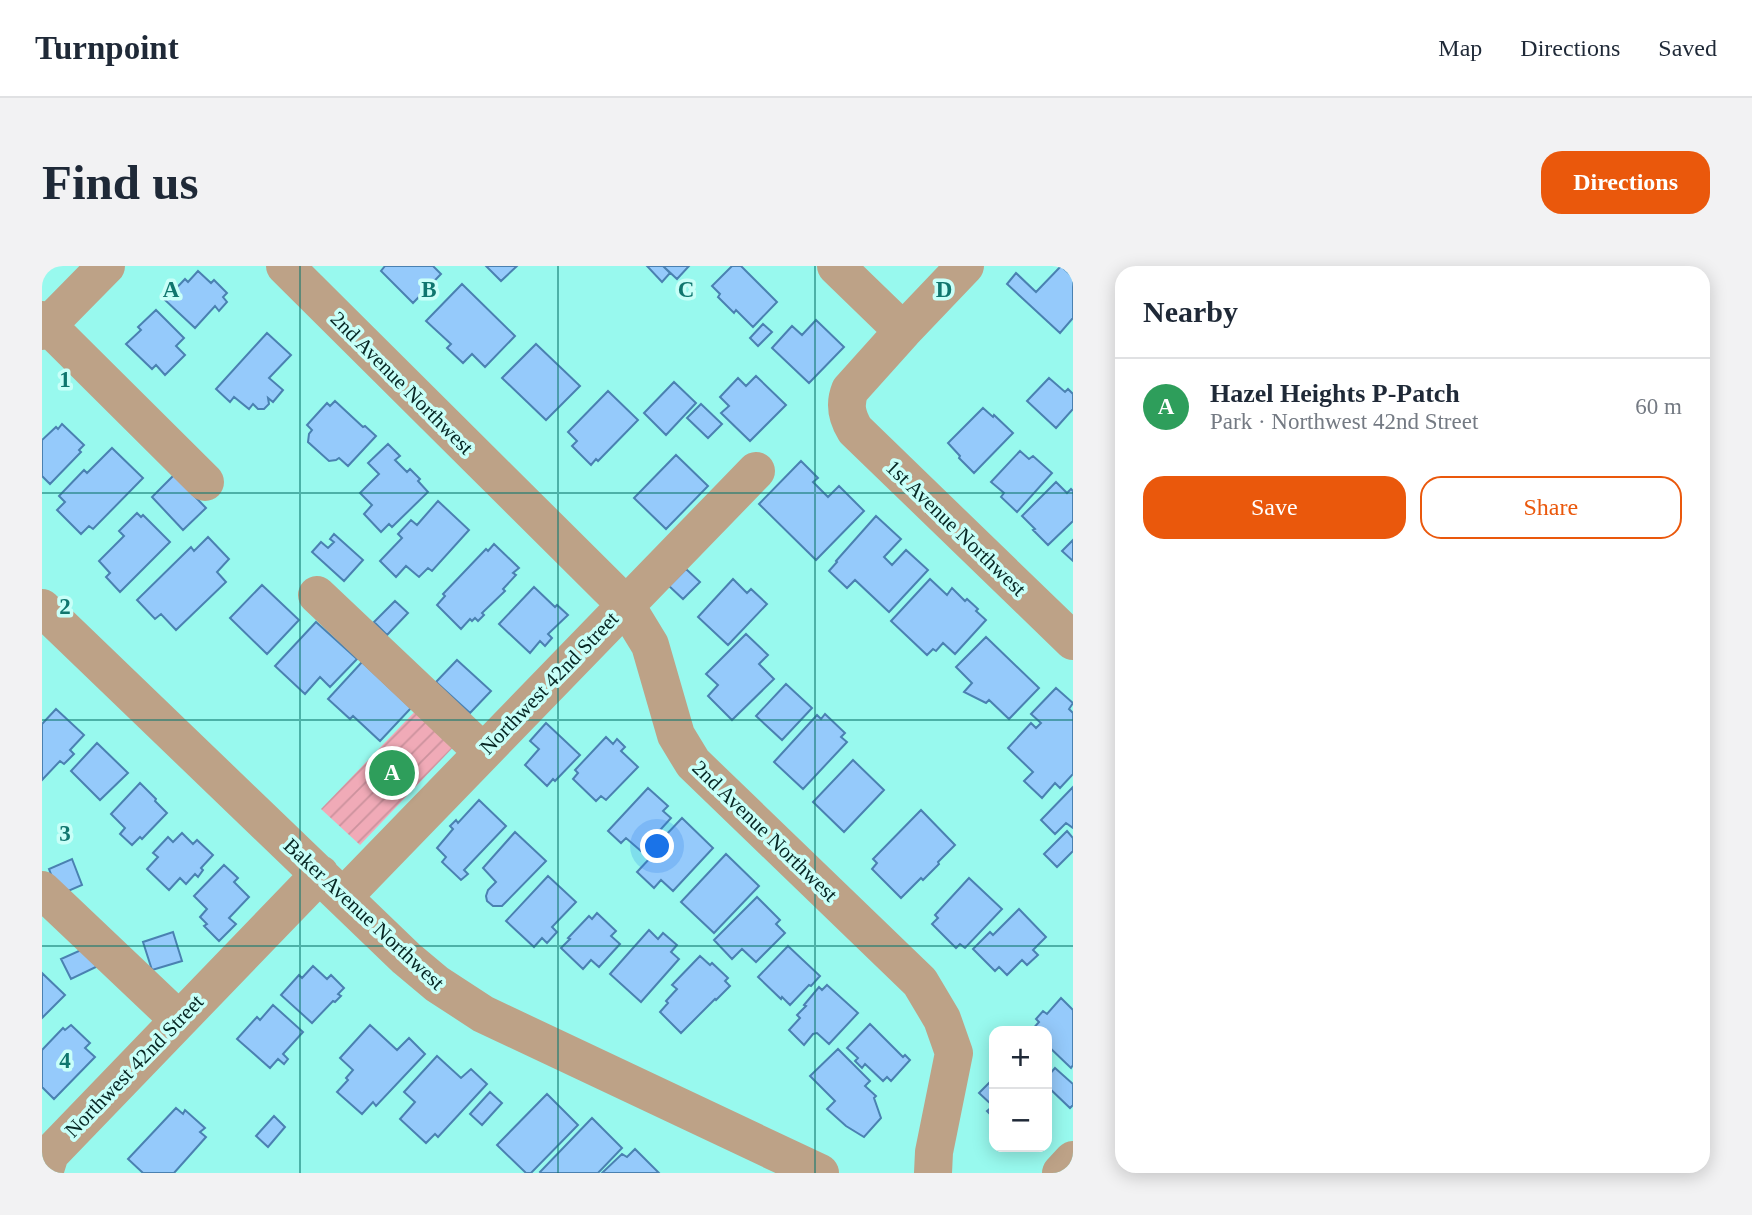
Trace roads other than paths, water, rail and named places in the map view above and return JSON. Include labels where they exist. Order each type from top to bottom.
[{"type":"street","points":[[106,266],[44,325],[205,482]]},
{"type":"street","name":"2nd Avenue Northwest","points":[[285,266],[625,604],[650,645],[676,735],[692,763],[920,982],[942,1018],[954,1053],[934,1152],[933,1173]]},
{"type":"street","points":[[836,266],[903,331],[965,266]]},
{"type":"street","name":"1st Avenue Northwest","points":[[903,331],[850,390],[846,411],[855,430],[1073,641]]},
{"type":"street","name":"Northwest 42nd Street","points":[[44,1173],[50,1154],[178,1019],[483,752],[756,471]]},
{"type":"street","points":[[317,595],[483,752]]},
{"type":"street","name":"Baker Avenue Northwest","points":[[42,608],[436,984],[483,1014],[820,1173]]},
{"type":"street","points":[[42,890],[178,1019]]},
{"type":"street","points":[[1061,1173],[1073,1160]]},
{"type":"place","name":"Hazel Heights P-Patch","points":[[392,773]]}]
